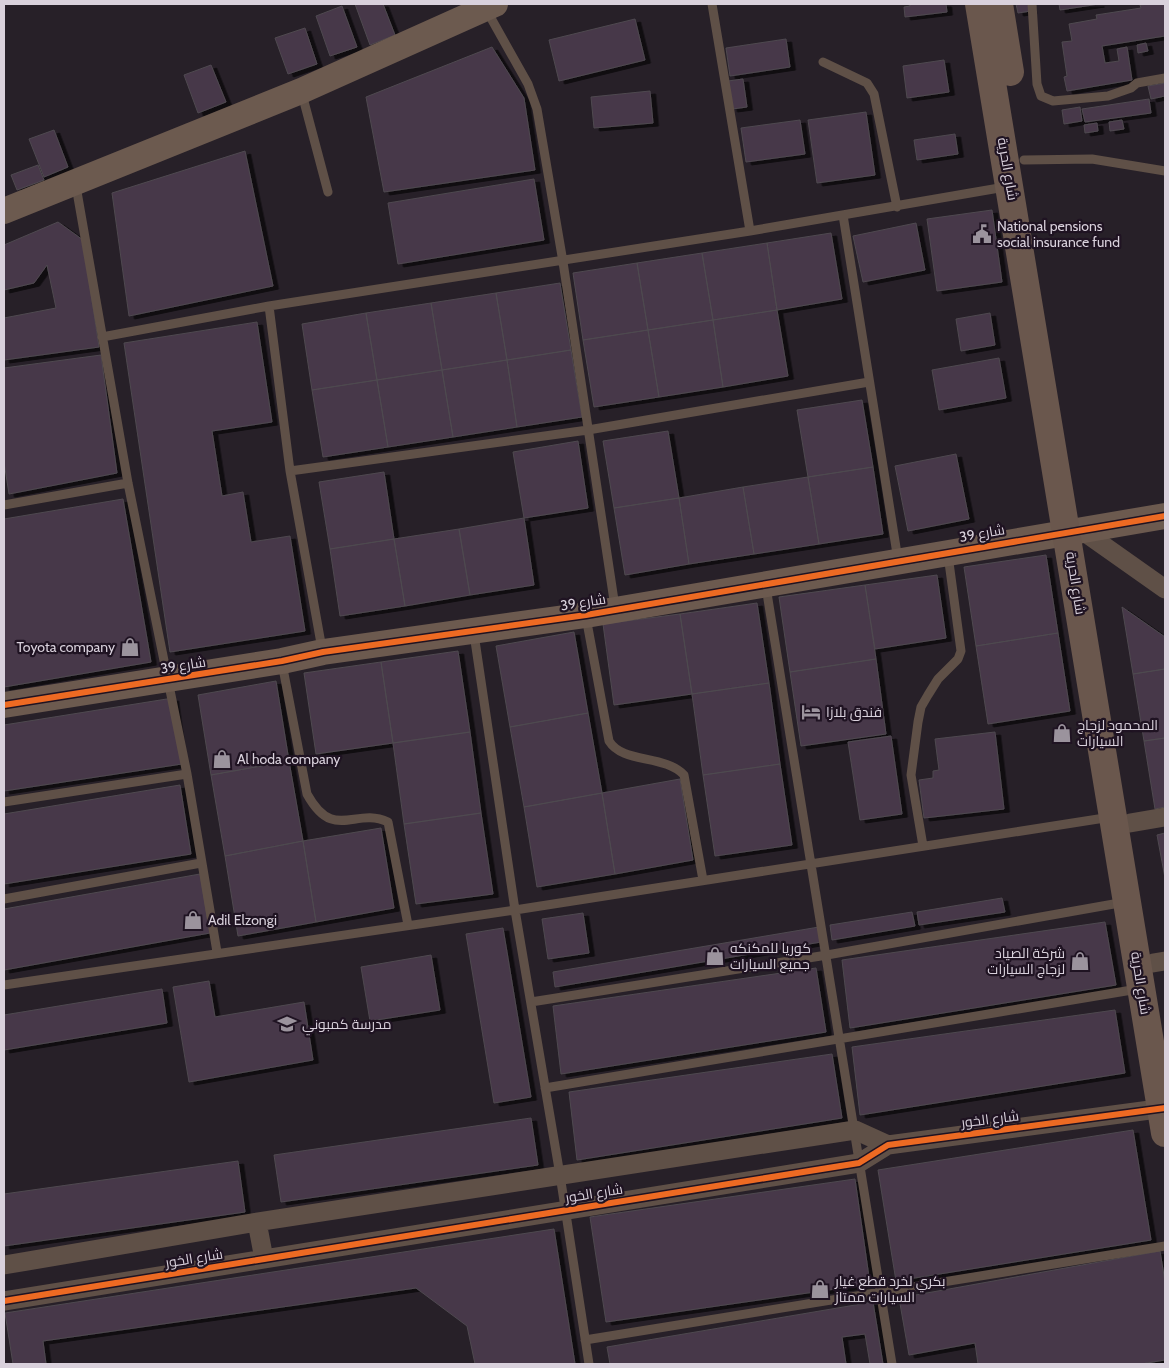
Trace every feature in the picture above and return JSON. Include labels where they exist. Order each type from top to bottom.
[{"type":"main road","name":"شارع الحرية","points":[[980,4],[1011,186],[1074,530],[1112,700],[1124,818],[1128,902],[1164,1117]]},
{"type":"main road","name":"شارع الحرية","points":[[999,4],[1048,299],[1074,530]]},
{"type":"main road","name":"شارع الحرية","points":[[1124,818],[1159,962],[1165,1034]]},
{"type":"street","points":[[4,211],[301,91],[489,5]]},
{"type":"street","name":"شارع 39","points":[[4,705],[282,662],[322,652],[586,615],[898,560],[1165,516]]},
{"type":"street","points":[[1074,530],[1165,589]]},
{"type":"street","points":[[1124,818],[1165,817]]},
{"type":"street","name":"شارع الخور","points":[[4,1301],[859,1163],[888,1145],[1164,1117]]},
{"type":"street","points":[[855,1130],[888,1145]]},
{"type":"street","name":"شارع الخور","points":[[9,1264],[257,1222],[855,1130]]},
{"type":"street","points":[[257,1222],[264,1260]]},
{"type":"lane","points":[[712,4],[750,231]]},
{"type":"lane","points":[[1032,4],[1037,84],[1041,96],[1052,101],[1108,96],[1130,88],[1137,83],[1165,78]]},
{"type":"lane","points":[[489,5],[524,77],[537,109],[563,262],[615,610]]},
{"type":"lane","points":[[823,62],[867,84],[874,94],[897,207]]},
{"type":"lane","points":[[301,91],[328,192]]},
{"type":"lane","points":[[1024,160],[1092,159],[1165,171]]},
{"type":"lane","points":[[75,181],[128,483],[170,680],[217,952]]},
{"type":"lane","points":[[102,337],[269,306],[563,262],[897,207],[1011,186]]},
{"type":"lane","points":[[843,215],[898,560]]},
{"type":"lane","points":[[269,306],[290,470],[322,652]]},
{"type":"lane","points":[[290,470],[588,430],[869,382]]},
{"type":"lane","points":[[4,505],[128,483]]},
{"type":"lane","points":[[922,846],[911,775],[918,722],[921,707],[933,687],[958,659],[961,651],[947,552]]},
{"type":"lane","points":[[766,583],[892,1364]]},
{"type":"lane","points":[[586,615],[609,741],[616,751],[669,764],[684,775],[703,880]]},
{"type":"lane","points":[[474,631],[515,910],[566,1210],[589,1364]]},
{"type":"lane","points":[[282,662],[307,794],[314,807],[333,821],[367,819],[388,822],[408,925]]},
{"type":"lane","points":[[4,802],[187,774]]},
{"type":"lane","points":[[4,985],[813,865],[922,846],[1124,818]]},
{"type":"lane","points":[[4,899],[201,863]]},
{"type":"lane","points":[[530,1002],[827,955],[1128,902]]},
{"type":"lane","points":[[545,1088],[1143,989]]},
{"type":"lane","points":[[585,1340],[1165,1246]]},
{"type":"building","points":[[355,4],[383,4],[395,35],[370,45]]},
{"type":"building","points":[[910,4],[946,4],[947,12],[905,17],[904,7],[910,6]]},
{"type":"building","points":[[1016,4],[1030,4],[1031,11],[1018,13]]},
{"type":"building","points":[[1059,4],[1099,4],[1060,10]]},
{"type":"building","points":[[1165,4],[1165,36],[1102,46],[1105,63],[1119,61],[1117,49],[1127,47],[1132,80],[1067,91],[1064,77],[1067,76],[1062,42],[1072,41],[1069,24],[1097,19],[1096,15],[1141,8],[1140,5]]},
{"type":"building","points":[[342,6],[357,47],[330,56],[316,16]]},
{"type":"building","points":[[635,19],[645,60],[559,81],[549,40]]},
{"type":"building","points":[[305,28],[317,64],[288,74],[275,38]]},
{"type":"building","points":[[786,39],[790,67],[730,76],[726,48]]},
{"type":"building","points":[[1146,43],[1148,51],[1138,53],[1137,45]]},
{"type":"building","points":[[492,47],[524,98],[535,170],[384,192],[366,97]]},
{"type":"building","points":[[944,60],[949,92],[907,98],[903,66]]},
{"type":"building","points":[[211,65],[226,102],[198,113],[184,75]]},
{"type":"building","points":[[743,79],[747,107],[732,109],[728,81]]},
{"type":"building","points":[[1165,83],[1165,96],[1151,99],[1148,86]]},
{"type":"building","points":[[650,91],[653,123],[594,128],[591,97]]},
{"type":"building","points":[[1149,99],[1151,113],[1085,122],[1082,109]]},
{"type":"building","points":[[1080,107],[1082,121],[1064,124],[1062,110]]},
{"type":"building","points":[[866,112],[875,175],[817,183],[808,120]]},
{"type":"building","points":[[800,120],[805,154],[746,162],[741,128]]},
{"type":"building","points":[[1122,120],[1124,129],[1110,131],[1109,122]]},
{"type":"building","points":[[1097,123],[1098,131],[1085,133],[1084,125]]},
{"type":"building","points":[[54,130],[68,167],[44,177],[29,139]]},
{"type":"building","points":[[955,134],[958,154],[917,160],[914,140]]},
{"type":"building","points":[[245,151],[273,286],[129,316],[112,193]]},
{"type":"building","points":[[38,165],[44,180],[17,190],[11,175]]},
{"type":"building","points":[[534,179],[544,240],[398,264],[388,203]]},
{"type":"building","points":[[992,210],[1002,282],[937,291],[927,219]]},
{"type":"building","points":[[58,222],[83,240],[99,347],[4,360],[4,318],[56,308],[47,265],[34,283],[4,290],[4,245]]},
{"type":"building","points":[[916,223],[925,270],[863,282],[853,236]]},
{"type":"building","points":[[831,233],[842,299],[777,310],[767,243]]},
{"type":"building","points":[[767,243],[777,310],[713,320],[702,253]]},
{"type":"building","points":[[702,253],[713,320],[648,330],[637,263]]},
{"type":"building","points":[[637,263],[648,330],[583,340],[573,273]]},
{"type":"building","points":[[560,283],[571,350],[507,360],[496,293]]},
{"type":"building","points":[[496,293],[507,360],[442,370],[431,303]]},
{"type":"building","points":[[431,303],[442,370],[377,380],[366,313]]},
{"type":"building","points":[[777,310],[788,376],[723,387],[713,320]]},
{"type":"building","points":[[366,313],[377,380],[312,390],[302,324]]},
{"type":"building","points":[[990,313],[995,345],[961,351],[956,319]]},
{"type":"building","points":[[713,320],[723,387],[659,397],[648,330]]},
{"type":"building","points":[[257,322],[272,422],[212,431],[222,496],[243,492],[251,542],[290,536],[305,631],[170,652],[124,343]]},
{"type":"building","points":[[648,330],[659,397],[594,407],[583,340]]},
{"type":"building","points":[[571,350],[582,417],[517,427],[507,360]]},
{"type":"building","points":[[101,355],[117,473],[9,494],[4,462],[4,368]]},
{"type":"building","points":[[999,358],[1006,398],[939,410],[932,370]]},
{"type":"building","points":[[507,360],[517,427],[453,437],[442,370]]},
{"type":"building","points":[[442,370],[453,437],[388,447],[377,380]]},
{"type":"building","points":[[377,380],[388,447],[323,457],[312,390]]},
{"type":"building","points":[[862,400],[873,467],[808,477],[797,410]]},
{"type":"building","points":[[668,431],[679,498],[614,508],[603,441]]},
{"type":"building","points":[[578,441],[588,508],[524,518],[513,452]]},
{"type":"building","points":[[956,454],[969,519],[908,531],[895,466]]},
{"type":"building","points":[[873,467],[883,534],[819,544],[808,477]]},
{"type":"building","points":[[384,472],[394,539],[330,549],[319,482]]},
{"type":"building","points":[[808,477],[819,544],[754,554],[743,487]]},
{"type":"building","points":[[743,487],[754,554],[689,564],[679,498]]},
{"type":"building","points":[[679,498],[689,564],[625,575],[614,508]]},
{"type":"building","points":[[123,499],[151,662],[4,687],[4,519]]},
{"type":"building","points":[[524,518],[534,585],[470,595],[459,529]]},
{"type":"building","points":[[459,529],[470,595],[405,606],[394,539]]},
{"type":"building","points":[[394,539],[405,606],[340,616],[330,549]]},
{"type":"building","points":[[1046,555],[1058,633],[976,646],[964,567]]},
{"type":"building","points":[[937,575],[946,638],[875,649],[865,585]]},
{"type":"building","points":[[865,585],[876,659],[790,672],[779,597]]},
{"type":"building","points":[[757,603],[769,683],[692,694],[680,614]]},
{"type":"building","points":[[1122,607],[1165,637],[1165,669],[1133,674]]},
{"type":"building","points":[[680,614],[692,694],[614,705],[603,624]]},
{"type":"building","points":[[574,632],[588,713],[510,727],[496,646]]},
{"type":"building","points":[[1058,633],[1070,711],[988,724],[976,646]]},
{"type":"building","points":[[458,651],[470,732],[393,743],[381,662]]},
{"type":"building","points":[[876,659],[886,734],[801,746],[790,672]]},
{"type":"building","points":[[381,662],[393,743],[316,754],[304,673]]},
{"type":"building","points":[[1165,669],[1165,738],[1144,741],[1133,674]]},
{"type":"building","points":[[276,681],[289,761],[211,775],[198,695]]},
{"type":"building","points":[[769,683],[780,764],[703,775],[692,694]]},
{"type":"building","points":[[173,698],[182,764],[4,791],[4,725]]},
{"type":"building","points":[[588,713],[602,793],[524,807],[510,727]]},
{"type":"building","points":[[470,732],[481,813],[404,824],[393,743]]},
{"type":"building","points":[[995,732],[1004,809],[924,818],[919,780],[933,778],[933,771],[939,770],[935,739]]},
{"type":"building","points":[[891,736],[902,814],[860,820],[848,742]]},
{"type":"building","points":[[1165,738],[1165,807],[1155,809],[1144,741]]},
{"type":"building","points":[[289,761],[303,841],[225,856],[211,775]]},
{"type":"building","points":[[780,764],[792,845],[715,856],[703,775]]},
{"type":"building","points":[[680,779],[693,860],[615,874],[602,793]]},
{"type":"building","points":[[180,785],[191,854],[4,884],[4,814]]},
{"type":"building","points":[[602,793],[615,874],[537,887],[524,807]]},
{"type":"building","points":[[481,813],[493,894],[416,904],[404,824]]},
{"type":"building","points":[[381,828],[394,908],[316,922],[303,841]]},
{"type":"building","points":[[1165,833],[1165,878],[1157,835]]},
{"type":"building","points":[[303,841],[316,922],[238,936],[225,856]]},
{"type":"building","points":[[200,874],[210,933],[4,970],[4,909]]},
{"type":"building","points":[[1002,898],[1005,912],[919,925],[917,912]]},
{"type":"building","points":[[912,912],[915,926],[832,940],[830,925]]},
{"type":"building","points":[[583,913],[589,953],[548,959],[542,919]]},
{"type":"building","points":[[1105,922],[1116,985],[850,1028],[842,960]]},
{"type":"building","points":[[819,927],[821,942],[555,987],[553,972]]},
{"type":"building","points":[[503,928],[531,1097],[494,1103],[466,934]]},
{"type":"building","points":[[431,955],[440,1010],[370,1021],[361,967]]},
{"type":"building","points":[[816,968],[826,1032],[561,1074],[553,1006]]},
{"type":"building","points":[[209,981],[215,1017],[304,1002],[313,1060],[189,1082],[173,987]]},
{"type":"building","points":[[162,989],[167,1023],[4,1050],[4,1015]]},
{"type":"building","points":[[1115,1010],[1125,1073],[860,1115],[852,1047]]},
{"type":"building","points":[[832,1054],[842,1118],[577,1160],[569,1092]]},
{"type":"building","points":[[531,1118],[538,1165],[281,1202],[274,1155]]},
{"type":"building","points":[[1133,1130],[1151,1240],[896,1281],[878,1170]]},
{"type":"building","points":[[238,1161],[245,1212],[4,1246],[4,1194]]},
{"type":"building","points":[[855,1179],[870,1284],[606,1322],[590,1217]]},
{"type":"building","points":[[554,1229],[575,1364],[475,1364],[467,1326],[416,1288],[43,1341],[46,1364],[13,1364],[5,1313]]},
{"type":"building","points":[[1160,1251],[1165,1282],[1165,1360],[1141,1364],[978,1364],[975,1343],[909,1355],[899,1298]]},
{"type":"building","points":[[873,1302],[883,1364],[870,1364],[865,1334],[842,1337],[846,1364],[610,1364],[607,1347]]},
{"type":"cycle path","points":[[4,705],[282,661],[323,652],[586,615],[1165,516]]},
{"type":"cycle path","points":[[4,1301],[859,1163],[888,1145],[1165,1108]]},
{"type":"place","name":"National pensions social insurance fund","points":[[982,234]]},
{"type":"place","name":"Toyota company","points":[[130,647]]},
{"type":"place","name":"فندق بلازا","points":[[811,712]]},
{"type":"place","name":"المحمود لزجاج السيارات","points":[[1062,733]]},
{"type":"place","name":"Al hoda company","points":[[222,759]]},
{"type":"place","name":"Adil Elzongi","points":[[193,920]]},
{"type":"place","name":"كوريا للمكنكه جميع السيارات","points":[[715,956]]},
{"type":"place","name":"شركة الصياد لزجاج السيارات","points":[[1080,961]]},
{"type":"place","name":"مدرسة كمبوني","points":[[287,1024]]},
{"type":"place","name":"بكري لخرد قطع غيار السيارات ممتاز","points":[[820,1289]]}]
